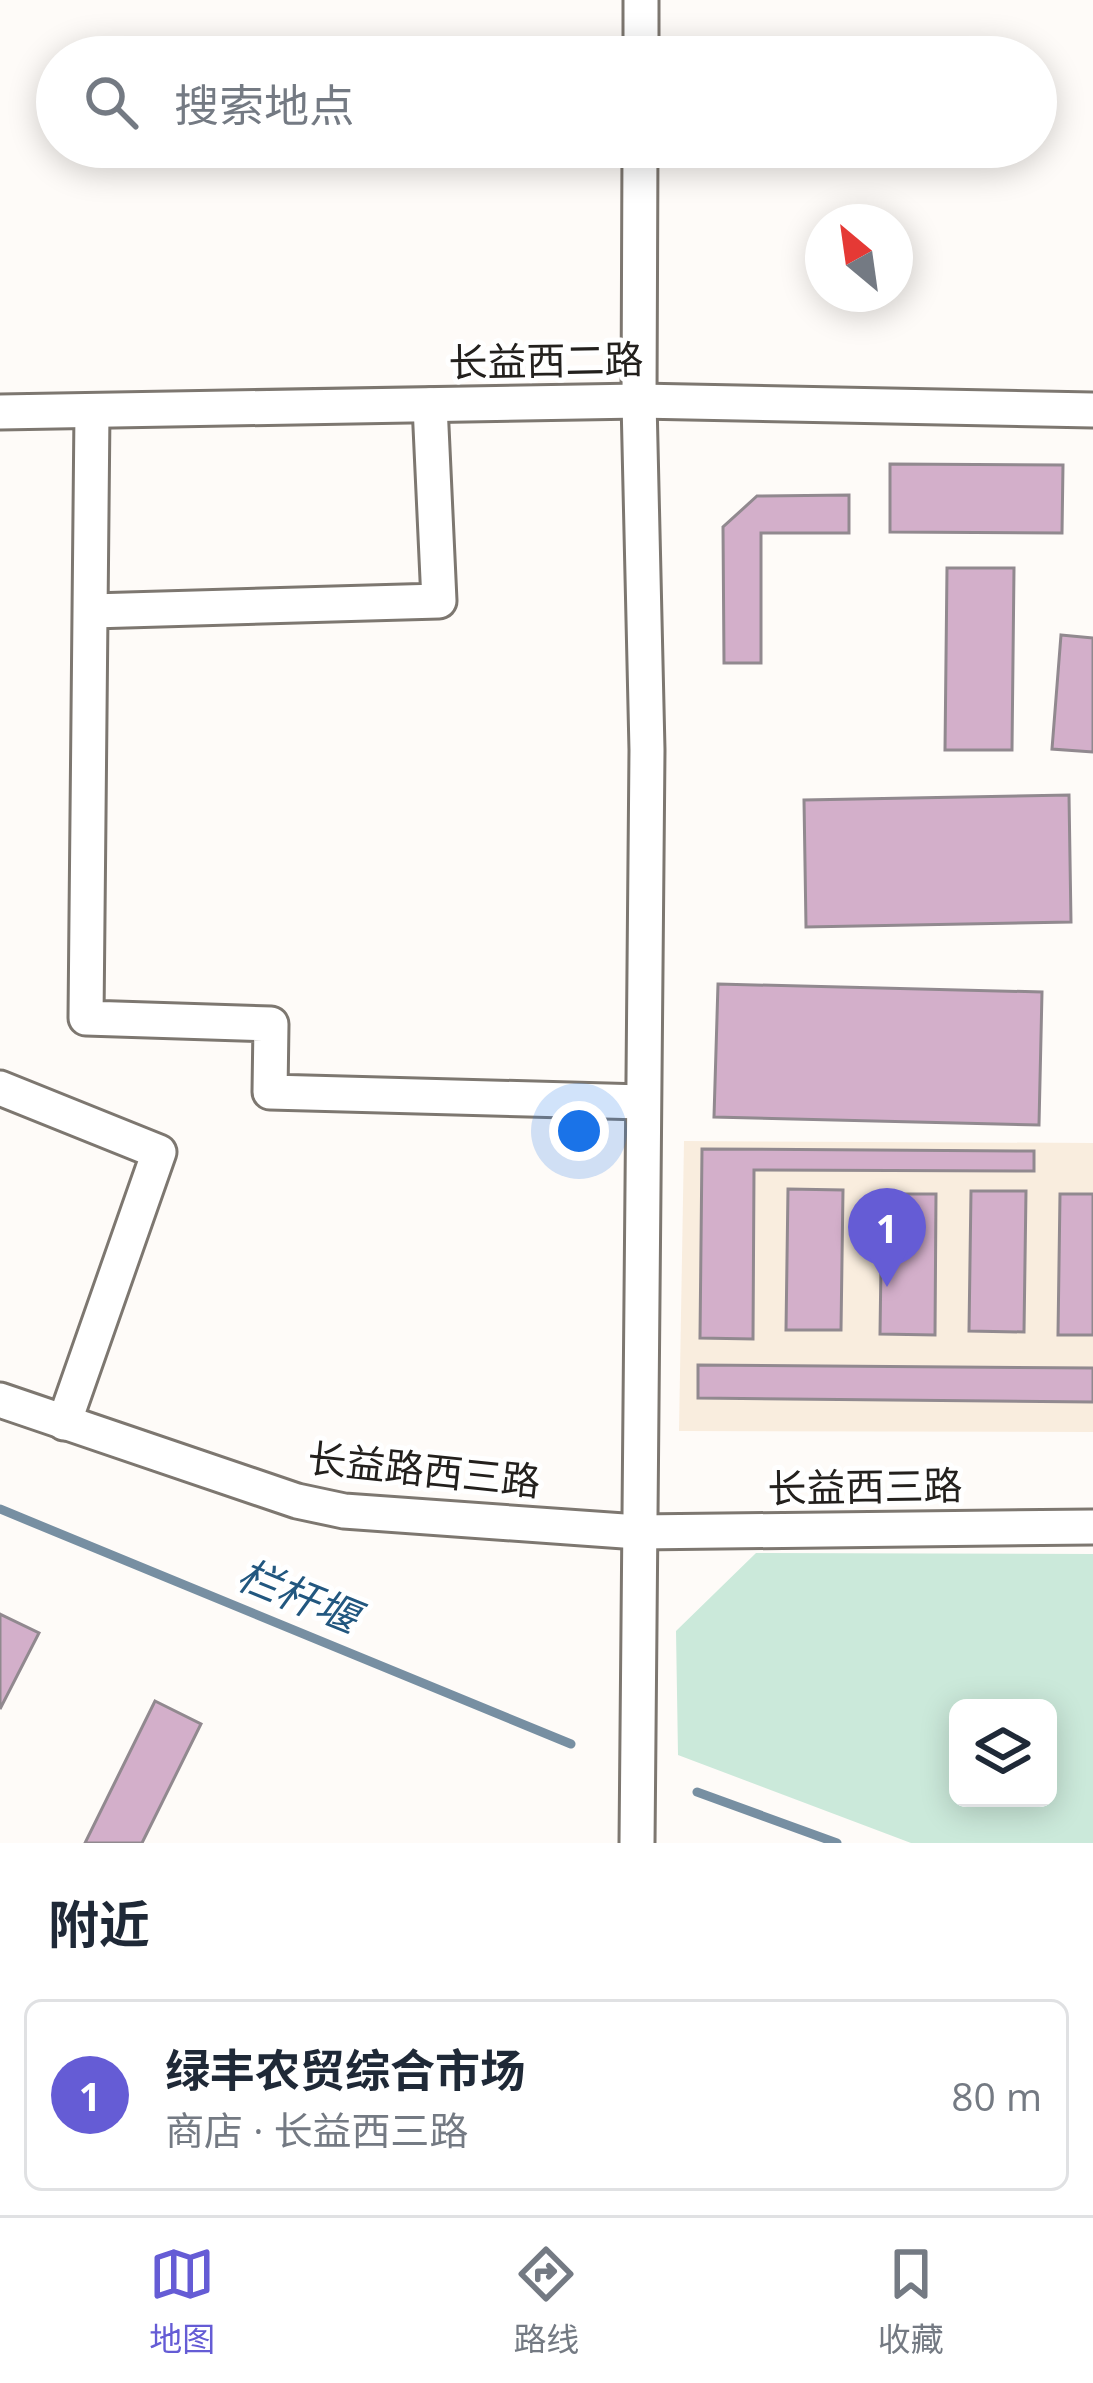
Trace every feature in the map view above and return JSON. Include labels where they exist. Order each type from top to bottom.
[{"type":"street","points":[[641,0],[641,36]]},
{"type":"street","points":[[638,1843],[647,750],[639,401],[640,168]]},
{"type":"street","name":"长益西二路","points":[[0,412],[639,401],[1093,410]]},
{"type":"street","points":[[92,611],[439,601],[430,404]]},
{"type":"street","points":[[92,411],[86,1018],[271,1024],[270,1092],[644,1102]]},
{"type":"street","points":[[0,1088],[159,1152],[64,1423]]},
{"type":"street","name":"长益路西三路","points":[[0,1400],[297,1501],[344,1511],[638,1532]]},
{"type":"street","name":"长益西三路","points":[[638,1532],[1093,1526]]},
{"type":"shaded area","points":[[684,1141],[1093,1143],[1093,1432],[679,1431]]},
{"type":"green space","points":[[756,1553],[1093,1554],[1093,1843],[911,1843],[678,1755],[676,1631]]},
{"type":"building","points":[[890,464],[1063,465],[1062,533],[890,532]]},
{"type":"building","points":[[849,495],[849,533],[761,533],[761,663],[724,663],[723,527],[757,496]]},
{"type":"building","points":[[947,568],[1014,568],[1012,750],[945,750]]},
{"type":"building","points":[[1061,635],[1093,638],[1093,752],[1052,749]]},
{"type":"building","points":[[1069,795],[1071,922],[806,927],[804,800]]},
{"type":"building","points":[[718,984],[1042,992],[1039,1125],[714,1117]]},
{"type":"building","points":[[702,1149],[1034,1151],[1034,1171],[754,1170],[753,1339],[700,1338]]},
{"type":"building","points":[[788,1189],[843,1190],[841,1330],[786,1330]]},
{"type":"building","points":[[971,1191],[1026,1191],[1024,1332],[969,1331]]},
{"type":"building","points":[[882,1194],[936,1194],[935,1335],[880,1334]]},
{"type":"building","points":[[1060,1194],[1093,1194],[1093,1335],[1058,1335]]},
{"type":"building","points":[[698,1365],[1093,1368],[1093,1402],[698,1398]]},
{"type":"building","points":[[0,1614],[39,1633],[0,1709]]},
{"type":"building","points":[[155,1701],[201,1724],[142,1843],[85,1843]]},
{"type":"waterway","name":"栏杆堰","points":[[0,1509],[571,1744]]},
{"type":"waterway","name":"栏杆堰","points":[[697,1792],[837,1843]]},
{"type":"place","name":"绿丰农贸综合市场","points":[[887,1287]]}]
